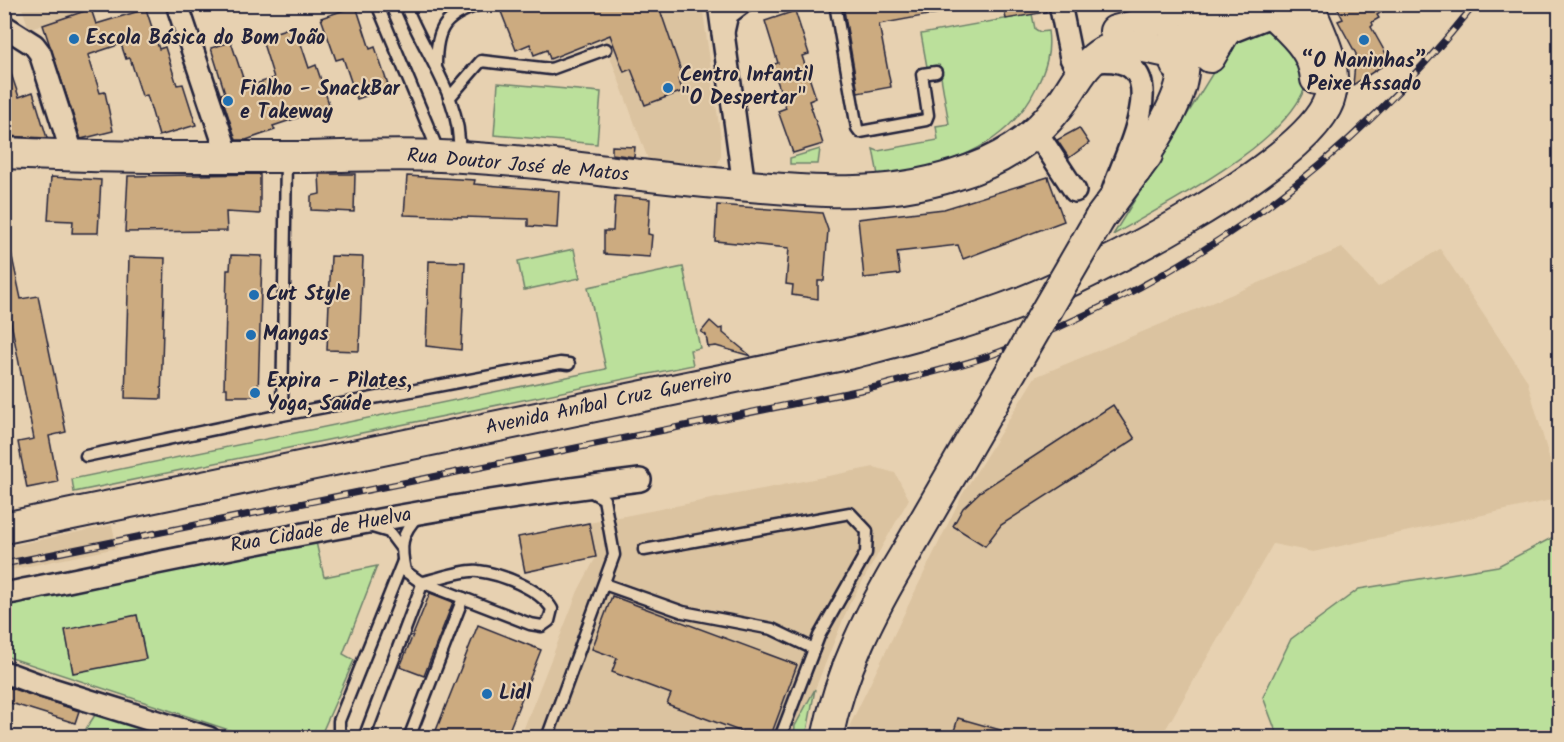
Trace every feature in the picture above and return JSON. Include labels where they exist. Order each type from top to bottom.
[{"type":"street","points":[[177,4],[228,156]]},
{"type":"street","points":[[719,4],[744,186]]},
{"type":"street","points":[[723,32],[727,14],[740,4]]},
{"type":"street","points":[[1060,4],[1080,65]]},
{"type":"street","points":[[957,175],[1006,156],[1037,133],[1080,65],[1091,41],[1115,31],[1161,19],[1188,4]]},
{"type":"street","points":[[828,731],[844,672],[880,596],[1007,382],[1105,207],[1182,54],[1211,4]]},
{"type":"street","points":[[1105,207],[1169,125],[1241,4]]},
{"type":"street","points":[[957,175],[998,152],[1024,129],[1080,65],[1117,47],[1137,46],[1182,54],[1197,53],[1233,31],[1291,6]]},
{"type":"street","points":[[1192,216],[1261,172],[1298,141],[1317,120],[1329,100],[1332,81],[1323,37],[1291,6]]},
{"type":"street","points":[[1192,216],[1286,134],[1303,116],[1312,99],[1317,83],[1315,64],[1306,47],[1291,6]]},
{"type":"street","points":[[4,26],[34,45],[40,53],[74,156]]},
{"type":"street","points":[[1115,31],[1140,27],[1160,29],[1175,38],[1182,54],[1184,69],[1180,91],[1136,170]]},
{"type":"street","points":[[1080,65],[1126,62],[1138,71],[1142,85],[1142,101],[1135,126],[1105,207]]},
{"type":"street","points":[[1037,133],[1075,191]]},
{"type":"street","name":"Rua Doutor José de Matos","points":[[4,153],[74,156],[449,157],[837,193],[868,193],[904,188],[957,175]]},
{"type":"street","name":"Avenida Aníbal Cruz Guerreiro","points":[[4,528],[852,353],[949,328],[1023,302],[1105,264],[1192,216]]},
{"type":"street","name":"Rua Cidade de Huelva","points":[[4,594],[422,512],[640,480]]},
{"type":"street","points":[[4,672],[209,738]]},
{"type":"lane","points":[[377,4],[449,157]]},
{"type":"lane","points":[[405,4],[449,98],[458,127],[449,157]]},
{"type":"lane","points":[[436,69],[436,42],[442,26],[460,11],[481,4]]},
{"type":"lane","points":[[835,4],[857,128],[860,132],[926,120],[928,115],[921,74],[936,72]]},
{"type":"lane","points":[[449,98],[481,62],[551,69],[606,49]]},
{"type":"lane","points":[[282,415],[286,157]]},
{"type":"lane","points":[[86,456],[282,415],[560,363],[569,364]]},
{"type":"lane","points":[[547,738],[614,555],[604,499],[582,488]]},
{"type":"lane","points":[[400,548],[403,534],[422,512]]},
{"type":"lane","points":[[644,550],[850,513],[867,531],[866,553],[814,649],[780,738]]},
{"type":"lane","points":[[4,517],[35,521]]},
{"type":"lane","points":[[351,525],[375,527],[389,532],[400,548],[405,571],[423,582],[530,624],[542,626],[549,621],[552,609],[546,598],[535,591],[477,570],[423,582]]},
{"type":"lane","points":[[344,738],[339,730],[339,721],[403,561]]},
{"type":"lane","points":[[364,738],[423,582]]},
{"type":"lane","points":[[604,584],[683,612],[772,629],[814,649]]},
{"type":"lane","points":[[409,738],[463,598]]},
{"type":"shaded area","name":"Escola Básica do Bom João","points":[[21,5],[106,5],[92,9],[105,50],[56,65],[43,25],[29,29]]},
{"type":"shaded area","name":"Centro Infantil \"O Despertar\"","points":[[591,5],[702,5],[721,139],[721,156],[716,168],[649,162]]},
{"type":"shaded area","points":[[1342,248],[1378,287],[1440,249],[1527,380],[1553,471],[1556,499],[1313,552],[1273,544],[1161,737],[852,738],[850,725],[962,495],[1035,377]]},
{"type":"shaded area","points":[[874,467],[895,473],[909,499],[849,605],[815,689],[795,726],[794,737],[520,738],[578,591],[596,557],[589,523]]},
{"type":"shaded area","points":[[112,525],[117,548],[5,571],[5,547]]},
{"type":"green space","points":[[1032,14],[1035,29],[1040,32],[1048,31],[1047,60],[1036,88],[1008,127],[990,141],[948,161],[878,175],[873,149],[878,151],[938,140],[936,126],[949,124],[939,65],[927,67],[921,34]]},
{"type":"green space","points":[[1264,29],[1292,49],[1306,85],[1294,107],[1275,129],[1222,170],[1113,235],[1222,58],[1241,38]]},
{"type":"green space","points":[[498,83],[601,92],[597,144],[494,135]]},
{"type":"green space","points":[[820,149],[818,164],[790,164],[790,158]]},
{"type":"green space","points":[[574,249],[580,278],[524,290],[518,261]]},
{"type":"green space","points":[[683,267],[700,348],[690,350],[693,365],[74,492],[72,479],[606,369],[588,287]]},
{"type":"green space","points":[[1559,534],[1559,737],[1278,737],[1263,697],[1291,639],[1359,589],[1498,566]]},
{"type":"green space","points":[[316,542],[324,577],[377,566],[343,654],[354,660],[320,737],[250,737],[5,656],[5,603]]},
{"type":"green space","points":[[815,689],[806,737],[794,737],[795,726]]},
{"type":"green space","points":[[97,712],[181,738],[80,738]]},
{"type":"building","points":[[498,4],[658,4],[683,77],[678,79],[683,91],[645,105],[631,69],[624,72],[610,35],[550,59],[547,50],[534,55],[530,44],[516,50]]},
{"type":"building","points":[[843,4],[944,4],[945,12],[879,24],[891,87],[858,93]]},
{"type":"building","points":[[1003,4],[1045,4],[1046,12],[1006,19]]},
{"type":"building","name":"“O Naninhas” Peixe Assado","points":[[1335,4],[1394,4],[1377,15],[1379,18],[1372,22],[1371,27],[1390,61],[1353,85],[1356,54],[1338,21],[1343,19]]},
{"type":"building","points":[[356,6],[370,49],[375,47],[389,88],[357,99],[343,58],[336,60],[321,18]]},
{"type":"building","points":[[91,9],[96,24],[146,9],[159,49],[165,47],[177,85],[183,84],[196,125],[159,136],[147,95],[142,96],[130,58],[126,59],[121,44],[88,55],[100,93],[105,92],[113,131],[81,139],[43,25]]},
{"type":"building","points":[[795,11],[809,54],[802,56],[816,98],[809,101],[823,144],[793,153],[778,111],[786,108],[772,65],[778,63],[765,21]]},
{"type":"building","points":[[295,26],[309,68],[316,65],[330,107],[273,126],[275,130],[246,140],[236,140],[221,94],[225,93],[211,48],[231,42],[246,87],[274,78],[261,37]]},
{"type":"building","points":[[7,62],[19,97],[33,92],[47,138],[4,136],[4,63]]},
{"type":"building","points":[[1079,128],[1089,143],[1069,158],[1057,140]]},
{"type":"building","points":[[612,146],[635,147],[634,157],[612,154]]},
{"type":"building","points":[[260,174],[260,214],[226,212],[227,231],[125,232],[128,176]]},
{"type":"building","points":[[319,174],[355,174],[354,212],[311,210],[311,196],[320,194]]},
{"type":"building","points":[[407,176],[475,180],[474,184],[559,191],[557,228],[528,226],[528,219],[404,215]]},
{"type":"building","points":[[51,177],[101,180],[98,233],[72,233],[73,221],[48,220]]},
{"type":"building","points":[[1048,177],[1064,221],[963,259],[958,245],[897,252],[900,274],[864,278],[858,219],[944,209]]},
{"type":"building","points":[[615,196],[650,199],[648,234],[652,235],[650,257],[604,254],[604,231],[613,231]]},
{"type":"building","points":[[717,205],[822,213],[828,230],[824,281],[818,281],[818,299],[792,295],[793,285],[786,284],[789,248],[715,241]]},
{"type":"building","points":[[4,252],[11,252],[21,299],[38,296],[66,432],[49,436],[58,482],[27,488],[18,442],[34,439],[7,302],[4,303]]},
{"type":"building","points":[[231,255],[262,256],[258,396],[227,396],[227,388],[224,388],[227,270],[230,270]]},
{"type":"building","points":[[331,256],[363,257],[359,351],[327,350]]},
{"type":"building","points":[[129,257],[165,258],[161,399],[125,398]]},
{"type":"building","points":[[429,261],[465,262],[461,350],[426,346]]},
{"type":"building","points":[[710,321],[719,329],[723,328],[723,333],[751,356],[716,346],[708,347],[706,335],[701,332]]},
{"type":"building","points":[[1113,405],[1135,439],[1001,525],[985,546],[953,526],[963,508],[981,491]]},
{"type":"building","points":[[589,523],[596,557],[525,572],[518,537]]},
{"type":"building","points":[[430,593],[453,602],[424,676],[400,667]]},
{"type":"building","points":[[612,596],[797,665],[770,738],[758,738],[667,704],[671,694],[612,672],[617,658],[592,649]]},
{"type":"building","points":[[137,615],[146,659],[73,673],[65,630]]},
{"type":"building","name":"Lidl","points":[[478,625],[541,650],[506,738],[433,738]]},
{"type":"building","points":[[4,686],[79,711],[75,723],[4,701]]},
{"type":"building","points":[[958,718],[1011,733],[1010,738],[952,738]]},
{"type":"railway","points":[[4,564],[876,387],[987,357],[1072,321],[1139,288],[1202,251],[1262,210],[1320,165],[1374,116],[1426,62],[1475,4]]},
{"type":"place","name":"Escola Básica do Bom João","points":[[74,39]]},
{"type":"place","name":"“O Naninhas” Peixe Assado","points":[[1364,40]]},
{"type":"place","name":"Centro Infantil \"O Despertar\"","points":[[668,88]]},
{"type":"place","name":"Fialho - SnackBar e Takeway","points":[[228,101]]},
{"type":"place","name":"Cut Style","points":[[254,295]]},
{"type":"place","name":"Mangas","points":[[251,335]]},
{"type":"place","name":"Expira - Pilates, Yoga, Saúde","points":[[255,393]]},
{"type":"place","name":"Lidl","points":[[487,694]]}]
